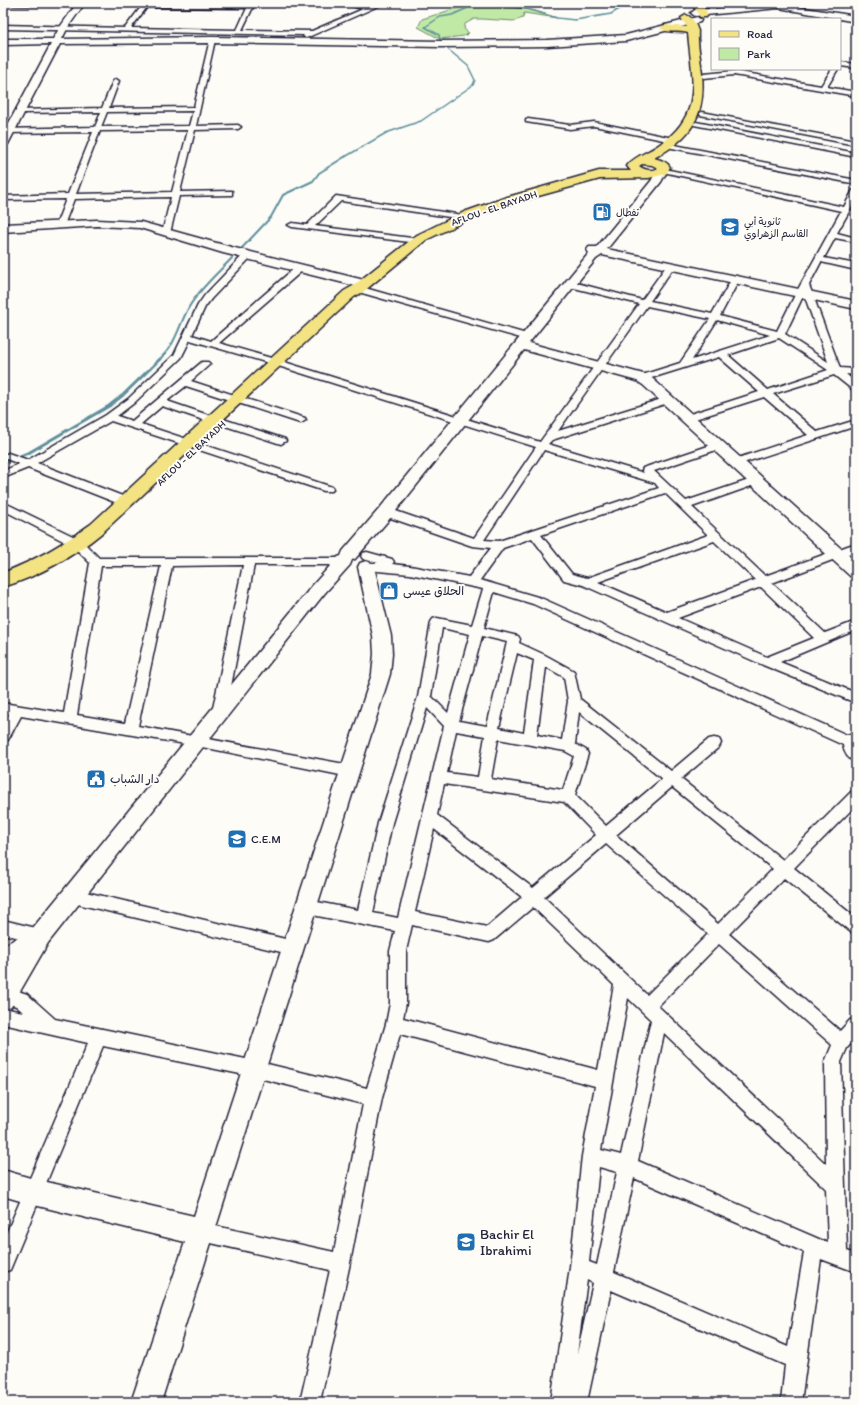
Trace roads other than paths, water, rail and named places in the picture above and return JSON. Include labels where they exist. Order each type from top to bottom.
[{"type":"main road","name":"AFLOU - EL BAYADH","points":[[3,587],[39,576],[86,552],[240,400],[357,296],[361,287],[429,232],[458,216],[599,176],[639,168],[655,154],[672,144],[696,124],[706,103],[699,24],[690,9],[690,3]]},
{"type":"main road","name":"AFLOU - EL BAYADH","points":[[663,170],[669,157],[672,144],[690,120],[698,103],[697,3]]},
{"type":"main road","points":[[665,28],[682,28],[696,18]]},
{"type":"main road","points":[[639,168],[663,170]]},
{"type":"main road","name":"AFLOU - EL BAYADH","points":[[86,552],[97,528],[194,444]]},
{"type":"main road","name":"AFLOU - EL BAYADH","points":[[3,580],[49,560],[86,552]]},
{"type":"street","points":[[13,3],[77,3]]},
{"type":"street","points":[[5,131],[20,111],[61,27],[77,3]]},
{"type":"street","points":[[344,3],[368,9]]},
{"type":"street","points":[[298,39],[382,3]]},
{"type":"street","points":[[696,18],[712,10],[712,3]]},
{"type":"street","points":[[127,29],[146,4],[251,5],[239,31]]},
{"type":"street","points":[[55,41],[184,38],[494,41],[593,39],[636,34],[664,25],[696,18],[784,8],[856,20]]},
{"type":"street","points":[[3,27],[313,33]]},
{"type":"street","points":[[3,41],[212,40],[441,44],[546,43],[626,38],[665,28]]},
{"type":"street","points":[[166,233],[193,128],[212,40]]},
{"type":"street","points":[[3,144],[5,131],[55,41]]},
{"type":"street","points":[[841,64],[856,66]]},
{"type":"street","points":[[823,88],[834,70]]},
{"type":"street","points":[[704,76],[734,73],[856,94]]},
{"type":"street","points":[[60,225],[116,82]]},
{"type":"street","points":[[20,111],[197,109]]},
{"type":"street","points":[[702,114],[850,142]]},
{"type":"street","points":[[528,121],[573,128],[585,127],[594,124],[672,144],[856,182]]},
{"type":"street","points":[[696,124],[856,155]]},
{"type":"street","points":[[5,131],[238,127]]},
{"type":"street","points":[[846,153],[850,142],[856,134]]},
{"type":"street","points":[[598,249],[640,191],[642,181],[639,168]]},
{"type":"street","points":[[373,1098],[255,1069],[99,1037],[50,1025],[4,1001],[40,936],[318,590],[359,564],[375,524],[460,421],[569,284],[656,182],[663,170],[846,210]]},
{"type":"street","points":[[310,226],[339,198],[359,192]]},
{"type":"street","points":[[642,378],[780,335],[805,289],[819,259],[856,192]]},
{"type":"street","points":[[3,198],[229,193]]},
{"type":"street","points":[[381,196],[433,205],[458,216]]},
{"type":"street","points":[[339,198],[458,216]]},
{"type":"street","points":[[3,228],[120,223],[140,225],[300,268],[599,366],[642,378],[688,418],[856,572]]},
{"type":"street","points":[[292,225],[310,226],[417,241]]},
{"type":"street","points":[[833,235],[856,240]]},
{"type":"street","points":[[598,249],[670,267],[735,280],[805,289],[820,284]]},
{"type":"street","points":[[598,249],[703,267],[805,289],[856,305]]},
{"type":"street","points":[[3,475],[110,417],[131,401],[178,356],[201,307],[208,297],[248,255]]},
{"type":"street","points":[[819,259],[856,267]]},
{"type":"street","points":[[476,543],[542,446],[550,437],[670,267]]},
{"type":"street","points":[[213,344],[300,268]]},
{"type":"street","points":[[684,366],[715,317],[735,280]]},
{"type":"street","points":[[569,284],[645,303],[715,317],[780,335],[836,371],[856,388]]},
{"type":"street","points":[[805,289],[836,371]]},
{"type":"street","points":[[188,337],[280,363],[663,485]]},
{"type":"street","points":[[721,354],[816,436]]},
{"type":"street","points":[[134,425],[205,364]]},
{"type":"street","points":[[688,418],[836,371],[856,372]]},
{"type":"street","points":[[184,382],[301,420]]},
{"type":"street","points":[[550,437],[668,400]]},
{"type":"street","points":[[160,402],[281,441]]},
{"type":"street","points":[[110,417],[328,489]]},
{"type":"street","points":[[736,462],[856,423]]},
{"type":"street","points":[[718,446],[647,470],[823,639]]},
{"type":"street","points":[[8,456],[126,502]]},
{"type":"street","points":[[685,506],[756,481]]},
{"type":"street","points":[[386,512],[476,543],[499,545],[663,485]]},
{"type":"street","points":[[3,506],[86,552],[167,563],[249,562],[359,564],[410,570],[472,582],[544,604],[853,739],[850,749],[856,756]]},
{"type":"street","points":[[534,532],[568,577],[587,582],[767,662],[856,698]]},
{"type":"street","points":[[587,582],[717,536]]},
{"type":"street","points":[[472,582],[499,545]]},
{"type":"street","points":[[667,618],[856,547]]},
{"type":"street","points":[[70,719],[86,552]]},
{"type":"street","points":[[219,715],[249,562]]},
{"type":"street","points":[[130,730],[167,563]]},
{"type":"street","points":[[146,1402],[255,1069],[381,674],[383,654],[382,636],[359,564]]},
{"type":"street","points":[[310,1402],[341,1263],[373,1098],[394,1024],[398,1003],[398,951],[451,725],[490,588]]},
{"type":"street","points":[[364,918],[385,824],[424,697],[437,622],[514,639],[492,732],[484,783]]},
{"type":"street","points":[[767,662],[856,625]]},
{"type":"street","points":[[512,646],[541,658],[570,674],[574,702],[568,746]]},
{"type":"street","points":[[530,739],[541,658]]},
{"type":"street","points":[[424,697],[451,725],[568,746],[581,754],[568,797]]},
{"type":"street","points":[[574,702],[856,927]]},
{"type":"street","points":[[3,708],[197,742],[350,771]]},
{"type":"street","points":[[3,736],[17,711]]},
{"type":"street","points":[[307,907],[364,918],[405,922],[488,935],[714,743]]},
{"type":"street","points":[[439,776],[568,797],[606,835],[841,1042]]},
{"type":"street","points":[[572,1400],[605,1278],[628,1166],[653,1013],[718,935],[856,796]]},
{"type":"street","points":[[429,817],[533,897],[835,1185]]},
{"type":"street","points":[[73,896],[294,948]]},
{"type":"street","points":[[3,927],[40,936]]},
{"type":"street","points":[[3,962],[12,953],[40,936]]},
{"type":"street","points":[[572,1400],[579,1268],[591,1156],[623,982]]},
{"type":"street","points":[[394,1024],[604,1080]]},
{"type":"street","points":[[838,1257],[833,1062],[841,1042],[856,1026]]},
{"type":"street","points":[[3,1263],[99,1037]]},
{"type":"street","points":[[591,1156],[628,1166],[838,1257],[856,1263]]},
{"type":"street","points":[[3,1183],[34,1192],[202,1232],[341,1263]]},
{"type":"street","points":[[791,1402],[814,1246]]},
{"type":"street","points":[[579,1268],[796,1360]]},
{"type":"waterway","points":[[440,39],[439,35],[425,27],[440,17],[452,15],[472,6],[488,4],[526,9],[557,18],[575,20],[611,14],[621,8],[623,3]]},
{"type":"waterway","points":[[345,157],[386,133],[421,121],[473,85],[475,80],[468,66],[444,46]]},
{"type":"waterway","points":[[241,249],[271,217],[283,195],[313,181],[319,173],[346,156]]},
{"type":"waterway","points":[[160,359],[174,341],[185,314],[193,300],[232,258]]},
{"type":"waterway","points":[[3,463],[30,452],[109,406],[123,395],[160,359]]},
{"type":"place","name":"نفطال","points":[[602,212]]},
{"type":"place","name":"ثانوية أبي القاسم الزهراوي","points":[[730,227]]},
{"type":"place","name":"الحلاق عيسى","points":[[389,591]]},
{"type":"place","name":"دار الشباب","points":[[96,779]]},
{"type":"place","name":"C.E.M","points":[[237,839]]},
{"type":"place","name":"Bachir El Ibrahimi","points":[[466,1242]]}]
